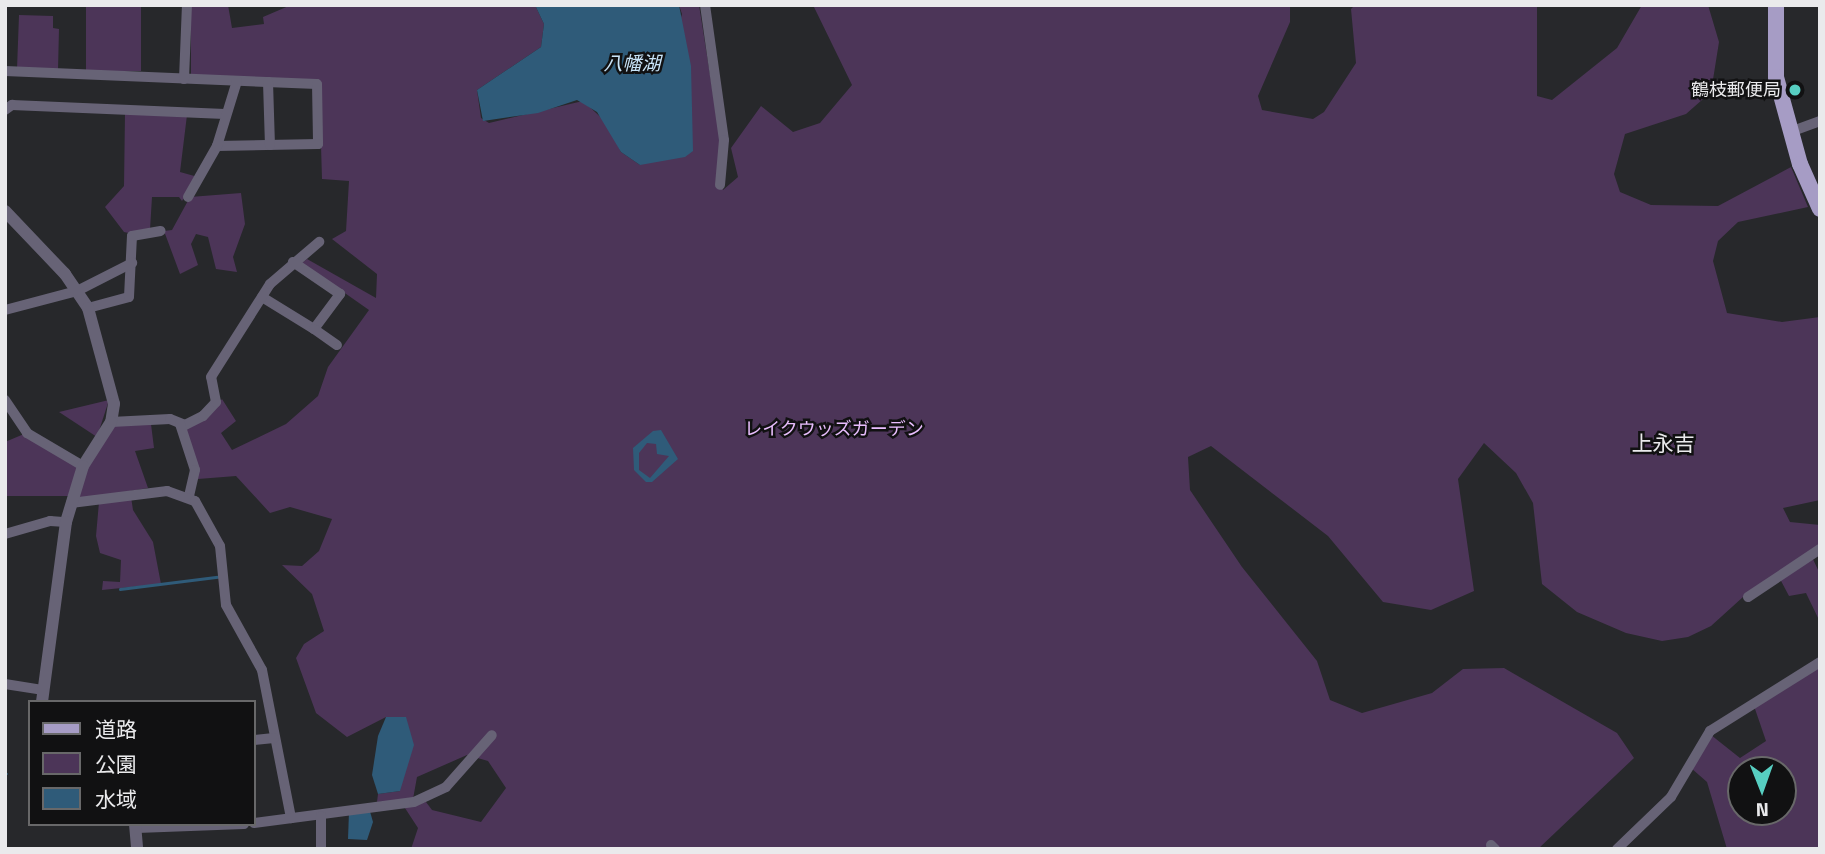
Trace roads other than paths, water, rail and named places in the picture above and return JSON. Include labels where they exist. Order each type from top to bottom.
[{"type":"main road","points":[[1776,5],[1774,61],[1790,132],[1820,209]]},
{"type":"street","points":[[184,79],[187,5]]},
{"type":"street","points":[[705,5],[724,140],[720,185]]},
{"type":"street","points":[[5,71],[317,84],[318,144],[217,146]]},
{"type":"street","points":[[188,197],[217,146],[237,81]]},
{"type":"street","points":[[268,82],[270,145]]},
{"type":"street","points":[[5,110],[12,105],[225,114]]},
{"type":"street","points":[[1790,132],[1820,121]]},
{"type":"street","points":[[5,211],[77,291],[88,308],[112,389],[111,422],[83,466],[66,522],[41,696],[5,684]]},
{"type":"street","points":[[88,308],[130,297],[132,236],[161,231]]},
{"type":"street","points":[[111,422],[170,419],[180,424],[193,422],[216,402],[211,377],[262,298],[293,262],[319,242]]},
{"type":"street","points":[[5,310],[77,291],[132,262]]},
{"type":"street","points":[[293,262],[340,294],[314,329]]},
{"type":"street","points":[[262,298],[337,345]]},
{"type":"street","points":[[5,400],[27,433],[83,466]]},
{"type":"street","points":[[180,424],[195,470],[189,497],[220,545],[222,593],[262,670],[291,818]]},
{"type":"street","points":[[71,503],[158,491],[189,497]]},
{"type":"street","points":[[5,534],[50,521],[66,522]]},
{"type":"street","points":[[1748,597],[1820,549]]},
{"type":"street","points":[[1617,849],[1671,797],[1710,731],[1820,662]]},
{"type":"street","points":[[256,823],[321,816],[430,796],[446,787],[492,735]]},
{"type":"street","points":[[256,740],[274,738]]},
{"type":"street","points":[[321,816],[321,849]]},
{"type":"street","points":[[136,826],[137,849]]},
{"type":"water","name":"八幡湖","points":[[535,5],[679,5],[691,66],[693,151],[685,157],[640,165],[621,152],[597,112],[577,100],[538,113],[483,121],[477,90],[541,47],[544,24]]},
{"type":"water","points":[[661,430],[678,459],[652,482],[646,482],[634,470],[633,448],[653,431]],"holes":[[[647,443],[656,444],[657,454],[669,456],[650,478],[639,470],[639,453]]]},
{"type":"water","points":[[386,717],[406,717],[414,745],[400,791],[378,794],[372,775],[378,736]]},
{"type":"water","points":[[369,808],[373,822],[367,840],[348,839],[349,812]]},
{"type":"waterway","points":[[120,589],[217,577]]},
{"type":"place","name":"鶴枝郵便局","points":[[1795,90]]},
{"type":"district","name":"上永吉","points":[[1663,443]]},
{"type":"park label","name":"レイクウッズガーデン","points":[[834,429]]}]
